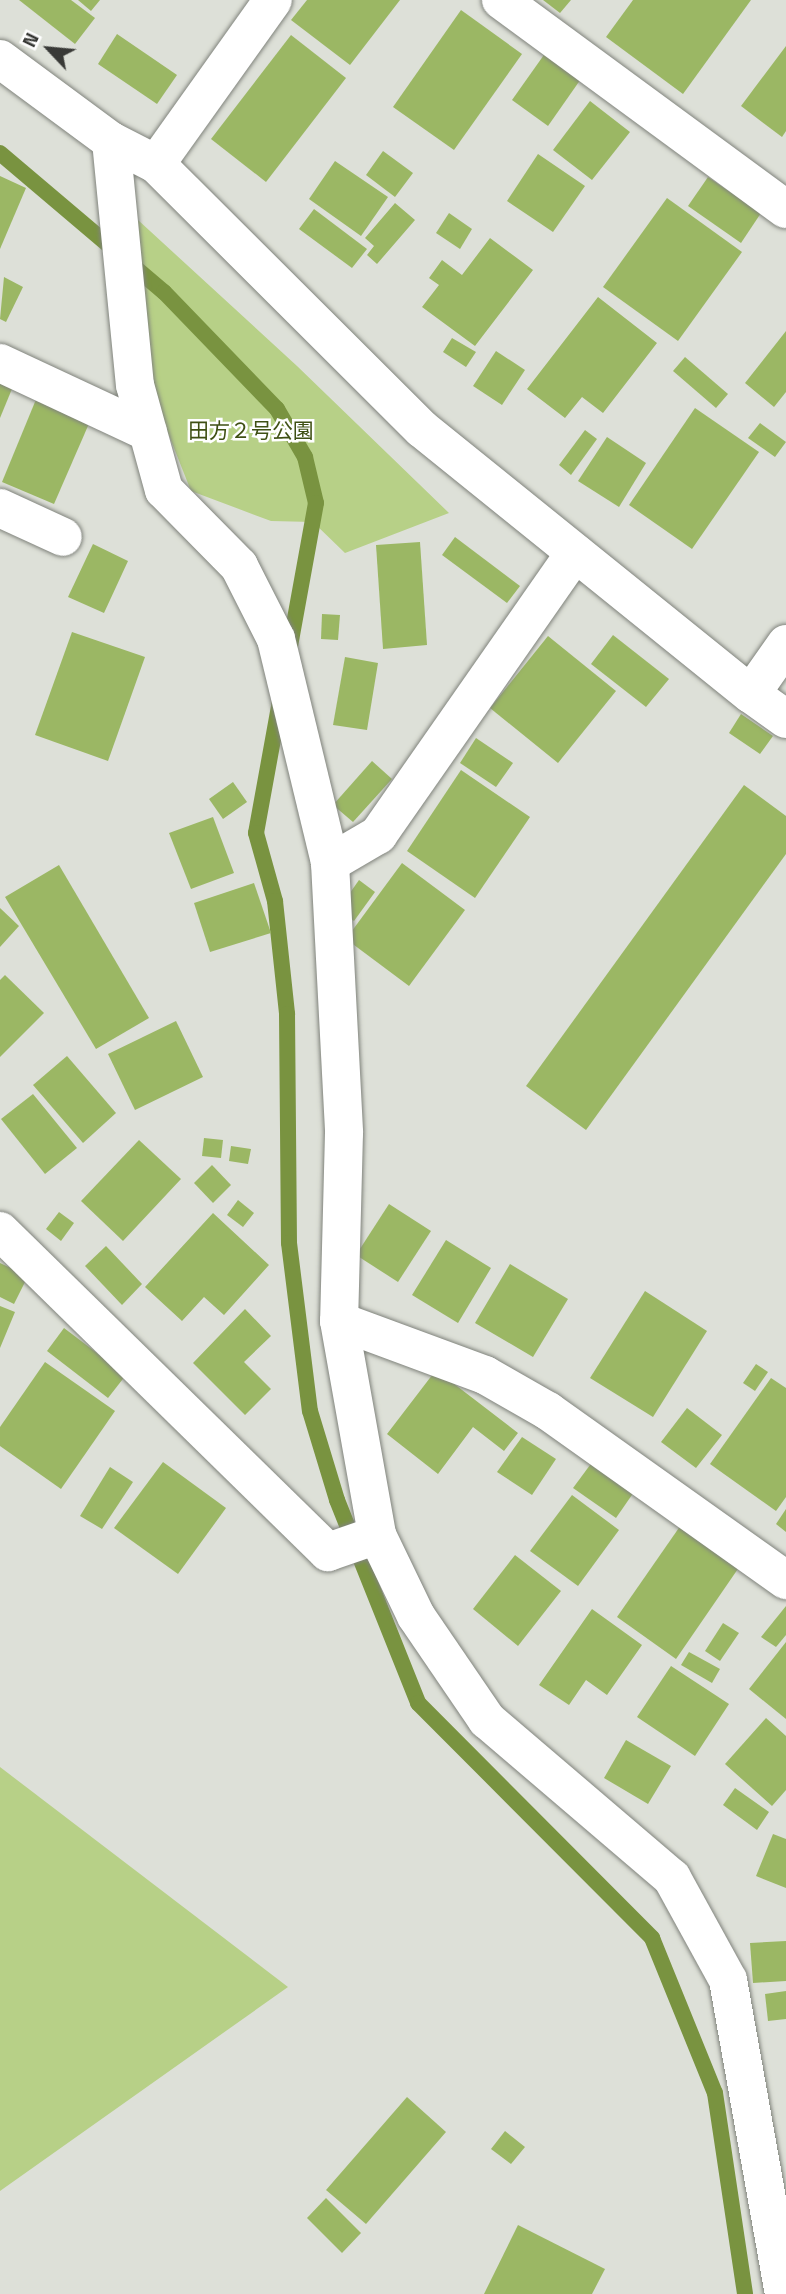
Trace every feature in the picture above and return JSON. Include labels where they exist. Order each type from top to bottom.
[{"type":"street","points":[[156,164],[273,0]]},
{"type":"street","points":[[501,0],[786,209]]},
{"type":"street","points":[[0,59],[111,141],[156,164],[422,429],[751,694],[786,719]]},
{"type":"street","points":[[111,141],[135,385],[164,490],[239,566],[276,639],[330,863],[344,1133],[339,1321],[377,1535],[416,1616],[487,1720],[672,1878],[728,1980],[784,2294]]},
{"type":"street","points":[[0,363],[148,432]]},
{"type":"street","points":[[0,508],[64,537]]},
{"type":"street","points":[[330,863],[378,835],[575,553]]},
{"type":"street","points":[[751,694],[786,644]]},
{"type":"street","points":[[0,1231],[328,1552],[377,1535]]},
{"type":"street","points":[[339,1321],[485,1375],[548,1410],[786,1580]]},
{"type":"green space","name":"田方２号公園","points":[[138,220],[297,366],[449,513],[345,553],[313,522],[271,521],[191,491],[149,385]]},
{"type":"green space","points":[[0,1767],[288,1987],[0,2191]]},
{"type":"building","points":[[19,0],[71,0],[95,18],[75,44]]},
{"type":"building","points":[[78,0],[100,0],[91,11]]},
{"type":"building","points":[[307,0],[400,0],[350,65],[291,20]]},
{"type":"building","points":[[543,0],[571,0],[560,13]]},
{"type":"building","points":[[633,0],[751,0],[683,94],[606,37]]},
{"type":"building","points":[[461,10],[522,54],[454,150],[393,107]]},
{"type":"building","points":[[117,34],[177,75],[157,104],[98,64]]},
{"type":"building","points":[[291,35],[346,78],[266,182],[211,139]]},
{"type":"building","points":[[786,46],[786,131],[782,137],[741,106]]},
{"type":"building","points":[[546,52],[583,76],[548,126],[512,100]]},
{"type":"building","points":[[590,101],[630,132],[592,180],[553,150]]},
{"type":"building","points":[[383,151],[413,173],[395,197],[366,175]]},
{"type":"building","points":[[538,154],[585,186],[553,232],[507,201]]},
{"type":"building","points":[[335,161],[388,197],[361,236],[309,199]]},
{"type":"building","points":[[0,176],[26,188],[0,249]]},
{"type":"building","points":[[708,177],[761,213],[741,243],[688,206]]},
{"type":"building","points":[[667,198],[742,252],[678,341],[603,287]]},
{"type":"building","points":[[395,203],[415,220],[377,264],[367,255],[374,246],[365,238]]},
{"type":"building","points":[[314,209],[367,249],[352,268],[299,229]]},
{"type":"building","points":[[449,213],[472,229],[460,249],[436,233]]},
{"type":"building","points":[[490,238],[533,270],[475,346],[422,307],[439,285],[429,278],[442,260],[462,275]]},
{"type":"building","points":[[4,277],[23,287],[6,322],[0,319]]},
{"type":"building","points":[[598,297],[657,343],[603,413],[582,397],[565,418],[527,389]]},
{"type":"building","points":[[786,331],[786,392],[774,407],[745,383]]},
{"type":"building","points":[[452,338],[476,352],[466,367],[443,352]]},
{"type":"building","points":[[496,351],[525,370],[502,405],[473,386]]},
{"type":"building","points":[[685,357],[728,394],[716,408],[673,371]]},
{"type":"building","points":[[0,379],[14,384],[0,418]]},
{"type":"building","points":[[37,397],[91,419],[54,504],[2,482]]},
{"type":"building","points":[[695,408],[759,452],[692,549],[629,505]]},
{"type":"building","points":[[760,423],[786,442],[775,457],[748,438]]},
{"type":"building","points":[[585,430],[597,439],[571,475],[559,465]]},
{"type":"building","points":[[607,437],[646,463],[619,507],[578,481]]},
{"type":"building","points":[[455,537],[520,586],[507,603],[442,555]]},
{"type":"building","points":[[420,542],[427,645],[383,649],[376,545]]},
{"type":"building","points":[[93,544],[128,561],[104,613],[68,597]]},
{"type":"building","points":[[322,614],[340,615],[338,640],[321,639]]},
{"type":"building","points":[[72,632],[145,657],[108,761],[35,735]]},
{"type":"building","points":[[613,635],[669,679],[646,707],[591,664]]},
{"type":"building","points":[[548,636],[616,691],[558,763],[490,708]]},
{"type":"building","points":[[345,657],[378,663],[367,730],[333,725]]},
{"type":"building","points":[[741,714],[773,736],[760,754],[729,733]]},
{"type":"building","points":[[476,738],[513,763],[496,787],[460,763]]},
{"type":"building","points":[[372,761],[392,779],[353,822],[333,805]]},
{"type":"building","points":[[461,770],[530,817],[475,898],[407,851]]},
{"type":"building","points":[[233,782],[247,802],[223,819],[209,799]]},
{"type":"building","points":[[744,785],[786,816],[786,854],[586,1130],[526,1086]]},
{"type":"building","points":[[213,817],[234,873],[191,889],[169,833]]},
{"type":"building","points":[[402,863],[465,910],[409,986],[346,939]]},
{"type":"building","points":[[59,865],[149,1018],[96,1049],[5,897]]},
{"type":"building","points":[[359,880],[375,892],[354,921],[338,910]]},
{"type":"building","points":[[254,883],[271,933],[210,952],[194,903]]},
{"type":"building","points":[[0,908],[19,926],[0,947]]},
{"type":"building","points":[[5,975],[44,1013],[0,1057],[0,980]]},
{"type":"building","points":[[176,1021],[203,1077],[135,1110],[108,1054]]},
{"type":"building","points":[[67,1056],[116,1113],[83,1143],[33,1085]]},
{"type":"building","points":[[33,1094],[77,1148],[45,1174],[1,1119]]},
{"type":"building","points":[[204,1138],[223,1140],[221,1158],[202,1156]]},
{"type":"building","points":[[139,1140],[181,1179],[123,1241],[81,1201]]},
{"type":"building","points":[[231,1146],[251,1149],[248,1164],[229,1161]]},
{"type":"building","points":[[212,1165],[231,1185],[213,1203],[194,1183]]},
{"type":"building","points":[[238,1200],[254,1213],[243,1227],[227,1215]]},
{"type":"building","points":[[389,1204],[431,1231],[398,1282],[356,1255]]},
{"type":"building","points":[[59,1212],[74,1223],[61,1241],[46,1229]]},
{"type":"building","points":[[213,1213],[269,1265],[224,1315],[204,1297],[182,1321],[145,1287]]},
{"type":"building","points":[[446,1240],[491,1268],[458,1323],[412,1295]]},
{"type":"building","points":[[106,1246],[142,1284],[122,1305],[85,1266]]},
{"type":"building","points":[[0,1263],[28,1276],[14,1304],[0,1297]]},
{"type":"building","points":[[510,1264],[568,1299],[533,1357],[475,1323]]},
{"type":"building","points":[[645,1291],[707,1331],[653,1417],[590,1378]]},
{"type":"building","points":[[0,1306],[15,1312],[0,1348]]},
{"type":"building","points":[[245,1309],[271,1336],[244,1362],[271,1389],[245,1415],[193,1363]]},
{"type":"building","points":[[64,1328],[126,1375],[108,1398],[47,1351]]},
{"type":"building","points":[[45,1362],[115,1411],[61,1489],[0,1446],[0,1427]]},
{"type":"building","points":[[756,1364],[768,1372],[755,1391],[743,1383]]},
{"type":"building","points":[[436,1370],[518,1433],[504,1451],[473,1427],[438,1474],[387,1434]]},
{"type":"building","points":[[771,1378],[786,1388],[786,1497],[776,1511],[710,1464]]},
{"type":"building","points":[[687,1408],[722,1435],[696,1468],[661,1442]]},
{"type":"building","points":[[522,1437],[556,1459],[532,1495],[497,1472]]},
{"type":"building","points":[[593,1461],[634,1492],[616,1518],[573,1488]]},
{"type":"building","points":[[163,1462],[226,1508],[178,1574],[114,1528]]},
{"type":"building","points":[[110,1467],[133,1482],[102,1529],[80,1516]]},
{"type":"building","points":[[572,1495],[619,1530],[578,1586],[530,1551]]},
{"type":"building","points":[[786,1509],[786,1532],[776,1524]]},
{"type":"building","points":[[683,1522],[742,1563],[676,1659],[617,1617]]},
{"type":"building","points":[[515,1555],[561,1591],[518,1646],[473,1609]]},
{"type":"building","points":[[786,1606],[786,1635],[776,1647],[761,1637]]},
{"type":"building","points":[[592,1609],[642,1645],[607,1695],[586,1680],[569,1705],[539,1685]]},
{"type":"building","points":[[723,1623],[739,1633],[720,1661],[705,1651]]},
{"type":"building","points":[[786,1642],[786,1719],[749,1689]]},
{"type":"building","points":[[689,1652],[720,1669],[712,1683],[681,1665]]},
{"type":"building","points":[[671,1666],[729,1704],[695,1756],[637,1717]]},
{"type":"building","points":[[766,1718],[786,1736],[786,1790],[772,1806],[725,1764]]},
{"type":"building","points":[[626,1740],[671,1766],[648,1804],[604,1778]]},
{"type":"building","points":[[735,1788],[769,1812],[757,1830],[723,1805]]},
{"type":"building","points":[[773,1834],[786,1839],[786,1888],[756,1876]]},
{"type":"building","points":[[786,1941],[786,1981],[753,1983],[750,1943]]},
{"type":"building","points":[[786,1991],[786,2019],[768,2021],[765,1994]]},
{"type":"building","points":[[407,2097],[446,2132],[366,2224],[326,2190]]},
{"type":"building","points":[[505,2131],[525,2147],[511,2164],[491,2149]]},
{"type":"building","points":[[326,2198],[361,2233],[342,2253],[307,2218]]},
{"type":"building","points":[[518,2225],[605,2269],[592,2294],[484,2294]]},
{"type":"waterway","points":[[0,153],[164,292],[277,409],[305,457],[316,503],[289,652]]},
{"type":"waterway","points":[[280,701],[256,833],[275,901],[287,1014],[289,1243],[310,1411],[337,1500],[418,1703],[652,1938],[715,2093],[745,2294]]}]
